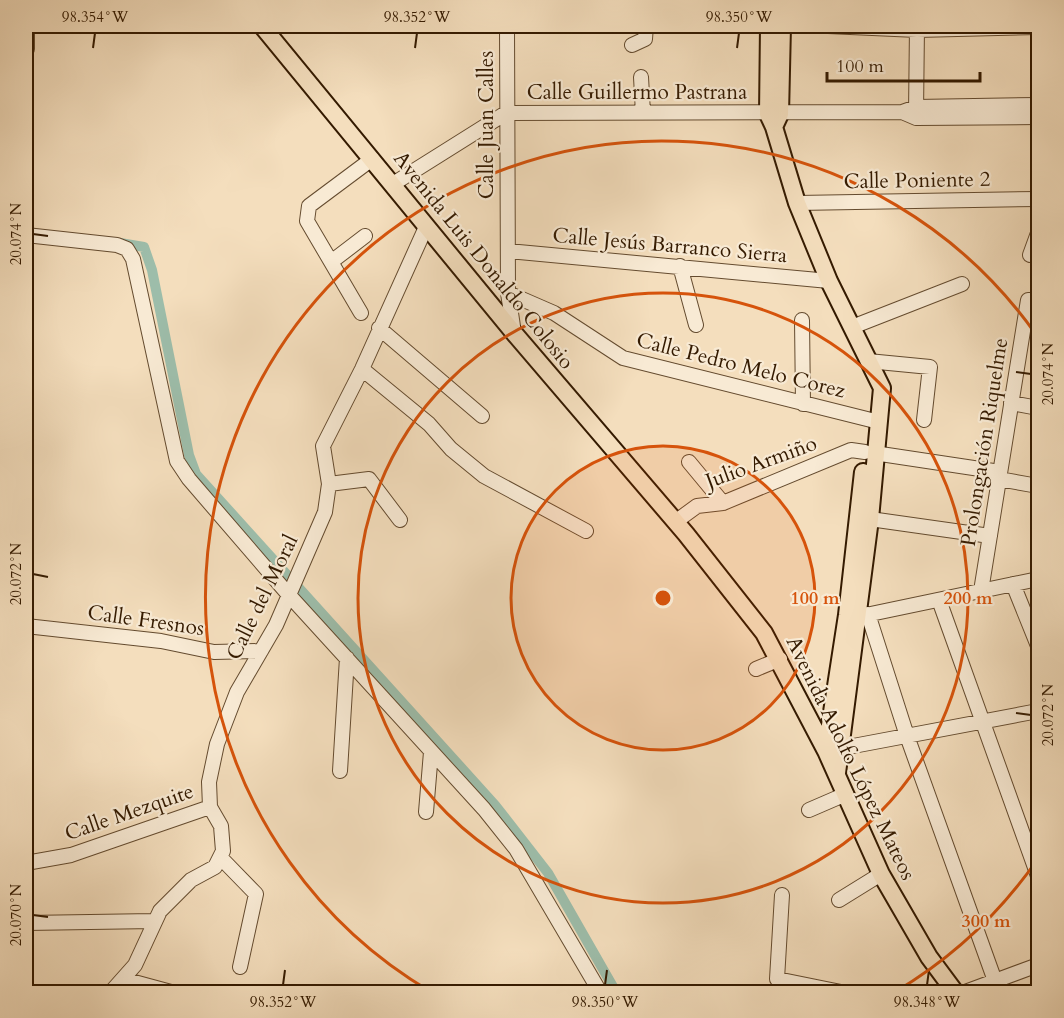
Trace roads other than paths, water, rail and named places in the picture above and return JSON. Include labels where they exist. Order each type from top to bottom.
[{"type":"main road","name":"Avenida Luis Donaldo Colosio","points":[[262,26],[514,333],[680,528]]},
{"type":"main road","points":[[769,26],[774,118],[797,203],[829,281],[882,388],[882,402],[870,453],[847,615],[834,750]]},
{"type":"main road","points":[[774,118],[782,26]]},
{"type":"main road","points":[[834,750],[863,615],[870,519],[872,389],[877,380]]},
{"type":"main road","name":"Avenida Adolfo López Mateos","points":[[680,528],[764,633],[780,658],[834,750],[837,773],[881,874],[929,957],[955,993]]},
{"type":"street","points":[[27,26],[27,49]]},
{"type":"street","name":"Calle Juan Calles","points":[[507,26],[508,293],[514,333]]},
{"type":"street","points":[[632,45],[645,39],[646,26]]},
{"type":"street","points":[[828,26],[1038,27]]},
{"type":"street","points":[[916,112],[917,28]]},
{"type":"street","points":[[641,77],[643,113]]},
{"type":"street","name":"Calle Guillermo Pastrana","points":[[393,184],[506,113],[643,113],[774,118],[902,112],[1022,111],[1038,105]]},
{"type":"street","name":"Calle Guillermo Pastrana","points":[[1022,111],[1038,117]]},
{"type":"street","points":[[361,313],[307,221],[309,206],[372,159]]},
{"type":"street","name":"Calle Poniente 2","points":[[797,203],[1038,199]]},
{"type":"street","name":"Calle del Moral","points":[[220,857],[223,851],[221,826],[210,807],[209,782],[217,744],[237,692],[276,626],[325,512],[329,484],[323,447],[363,366],[426,227]]},
{"type":"street","points":[[1030,255],[1038,232]]},
{"type":"street","points":[[26,234],[117,245],[127,249],[134,259],[177,461],[189,479],[291,588],[347,658],[484,809],[516,849],[600,993]]},
{"type":"street","points":[[331,262],[365,236]]},
{"type":"street","name":"Calle Jesús Barranco Sierra","points":[[508,251],[829,281]]},
{"type":"street","points":[[680,266],[696,325]]},
{"type":"street","points":[[852,327],[962,284]]},
{"type":"street","name":"Calle Pedro Melo Corez","points":[[508,293],[554,314],[623,357],[871,420]]},
{"type":"street","name":"Prolongación Riquelme","points":[[981,591],[1011,403],[1033,300]]},
{"type":"street","points":[[802,320],[803,404]]},
{"type":"street","points":[[377,332],[482,416]]},
{"type":"street","points":[[868,361],[930,367],[924,420]]},
{"type":"street","points":[[363,366],[429,424],[451,449],[484,476],[586,531]]},
{"type":"street","points":[[1011,403],[1038,408]]},
{"type":"street","name":"Julio Armiño","points":[[680,528],[697,506],[723,503],[851,450],[999,475],[1038,486]]},
{"type":"street","points":[[689,462],[723,503]]},
{"type":"street","points":[[329,484],[369,479],[400,520]]},
{"type":"street","points":[[870,519],[990,536]]},
{"type":"street","points":[[995,981],[863,615],[1038,579]]},
{"type":"street","points":[[1013,584],[1038,646]]},
{"type":"street","points":[[939,600],[1038,876]]},
{"type":"street","name":"Calle Fresnos","points":[[26,626],[161,641],[214,651],[261,651]]},
{"type":"street","points":[[340,771],[347,658]]},
{"type":"street","points":[[756,669],[780,658]]},
{"type":"street","points":[[834,750],[1038,711]]},
{"type":"street","points":[[426,812],[431,752]]},
{"type":"street","points":[[809,810],[846,794]]},
{"type":"street","name":"Calle Mezquite","points":[[26,863],[71,855],[210,807]]},
{"type":"street","points":[[111,993],[135,965],[160,911],[191,880],[216,867],[220,857],[256,894],[240,967]]},
{"type":"street","points":[[839,900],[881,874]]},
{"type":"street","points":[[782,895],[777,979],[837,992]]},
{"type":"street","points":[[26,923],[154,921]]},
{"type":"street","points":[[965,993],[1038,965]]},
{"type":"street","points":[[123,979],[171,993]]},
{"type":"waterway","points":[[120,243],[144,247],[152,270],[189,455],[196,474],[495,805],[548,873],[616,992]]}]
